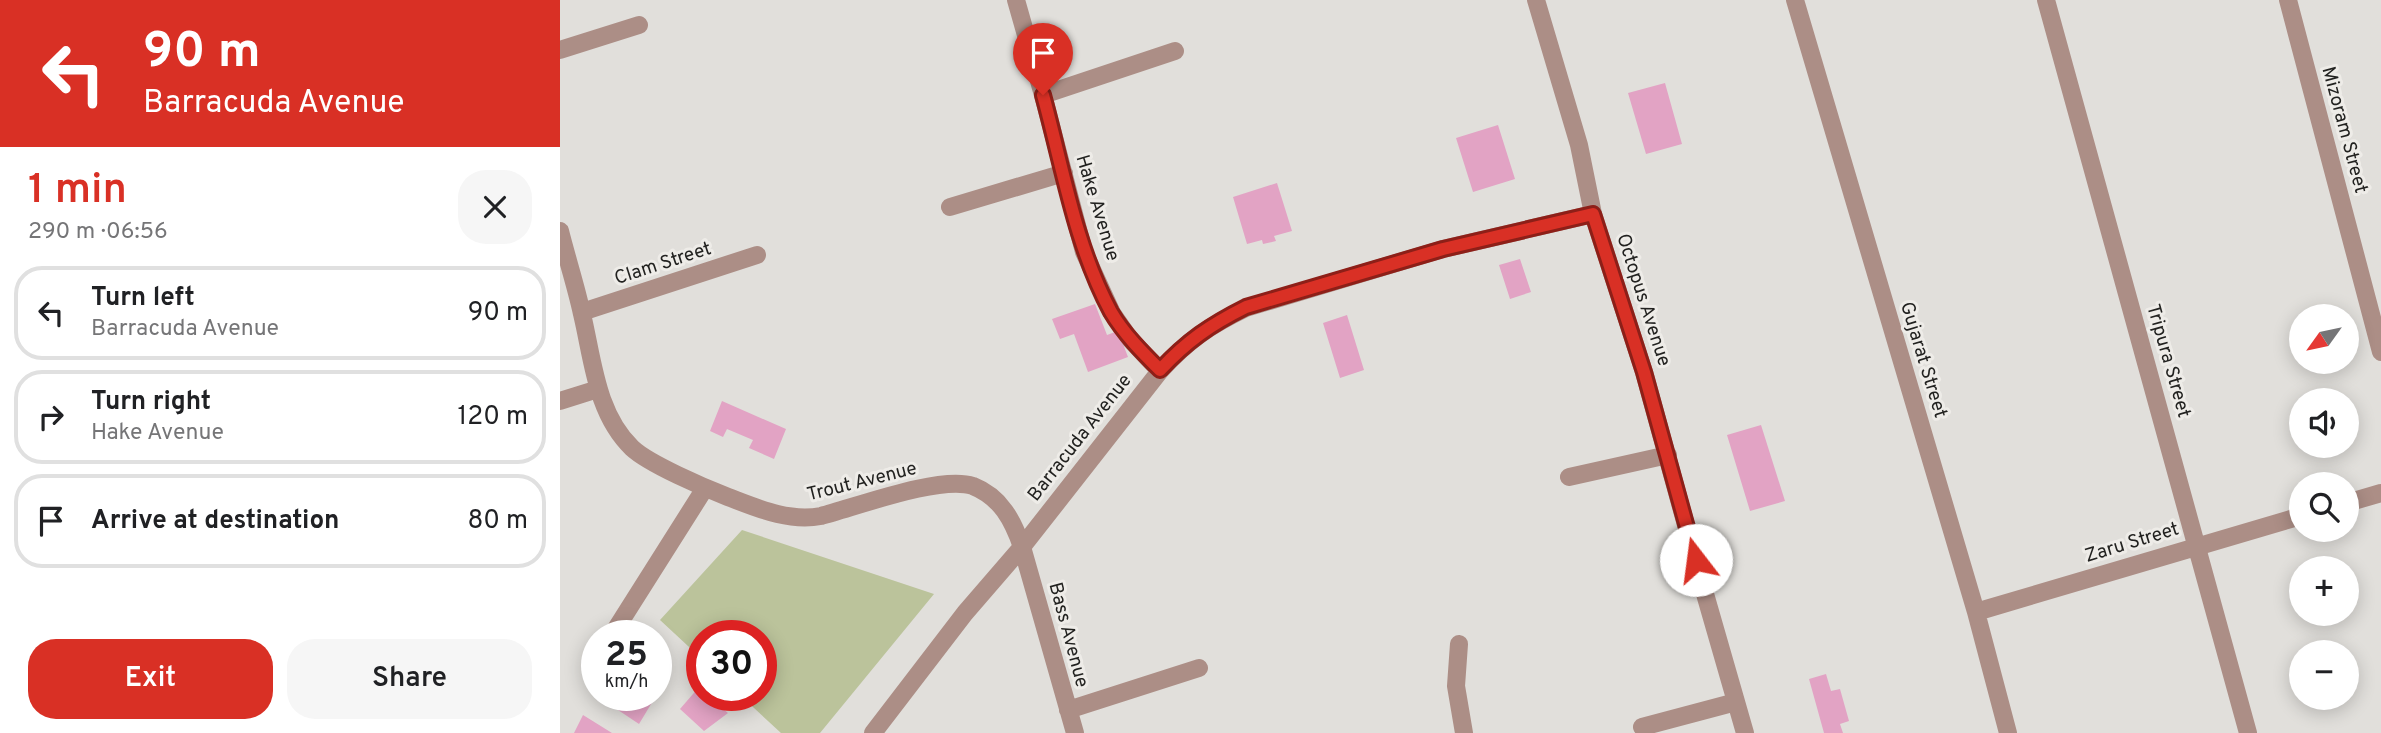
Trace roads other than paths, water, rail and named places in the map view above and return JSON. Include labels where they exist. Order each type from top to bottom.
[{"type":"street","name":"Hake Avenue","points":[[1016,0],[1084,252],[1112,313],[1130,339],[1160,370]]},
{"type":"street","name":"Octopus Avenue","points":[[1536,0],[1579,145],[1593,214],[1668,455],[1745,733]]},
{"type":"street","name":"Gujarat Street","points":[[1795,0],[1976,612],[2008,733]]},
{"type":"street","name":"Tripura Street","points":[[2046,0],[2248,733]]},
{"type":"street","name":"Mizoram Street","points":[[2288,0],[2381,352]]},
{"type":"street","points":[[560,50],[639,25]]},
{"type":"street","points":[[1043,95],[1175,51]]},
{"type":"street","points":[[950,207],[1064,173]]},
{"type":"street","name":"Barracuda Avenue","points":[[873,733],[965,613],[1022,547],[1160,370],[1182,346],[1197,335],[1246,307],[1443,249],[1593,214]]},
{"type":"street","name":"Trout Avenue","points":[[560,231],[582,312],[598,389],[606,412],[633,449],[705,488],[792,518],[807,518],[925,487],[957,484],[974,486],[1007,511],[1022,547]]},
{"type":"street","name":"Clam Street","points":[[582,312],[757,255]]},
{"type":"street","points":[[560,401],[598,389]]},
{"type":"street","points":[[1569,477],[1668,455]]},
{"type":"street","points":[[621,620],[705,488]]},
{"type":"street","points":[[2359,499],[2381,493]]},
{"type":"street","name":"Zaru Street","points":[[1976,612],[2289,519]]},
{"type":"street","name":"Bass Avenue","points":[[1022,547],[1075,733]]},
{"type":"street","points":[[1459,644],[1456,686],[1464,733]]},
{"type":"street","points":[[1068,710],[1199,668]]},
{"type":"street","points":[[1642,727],[1736,702]]}]
